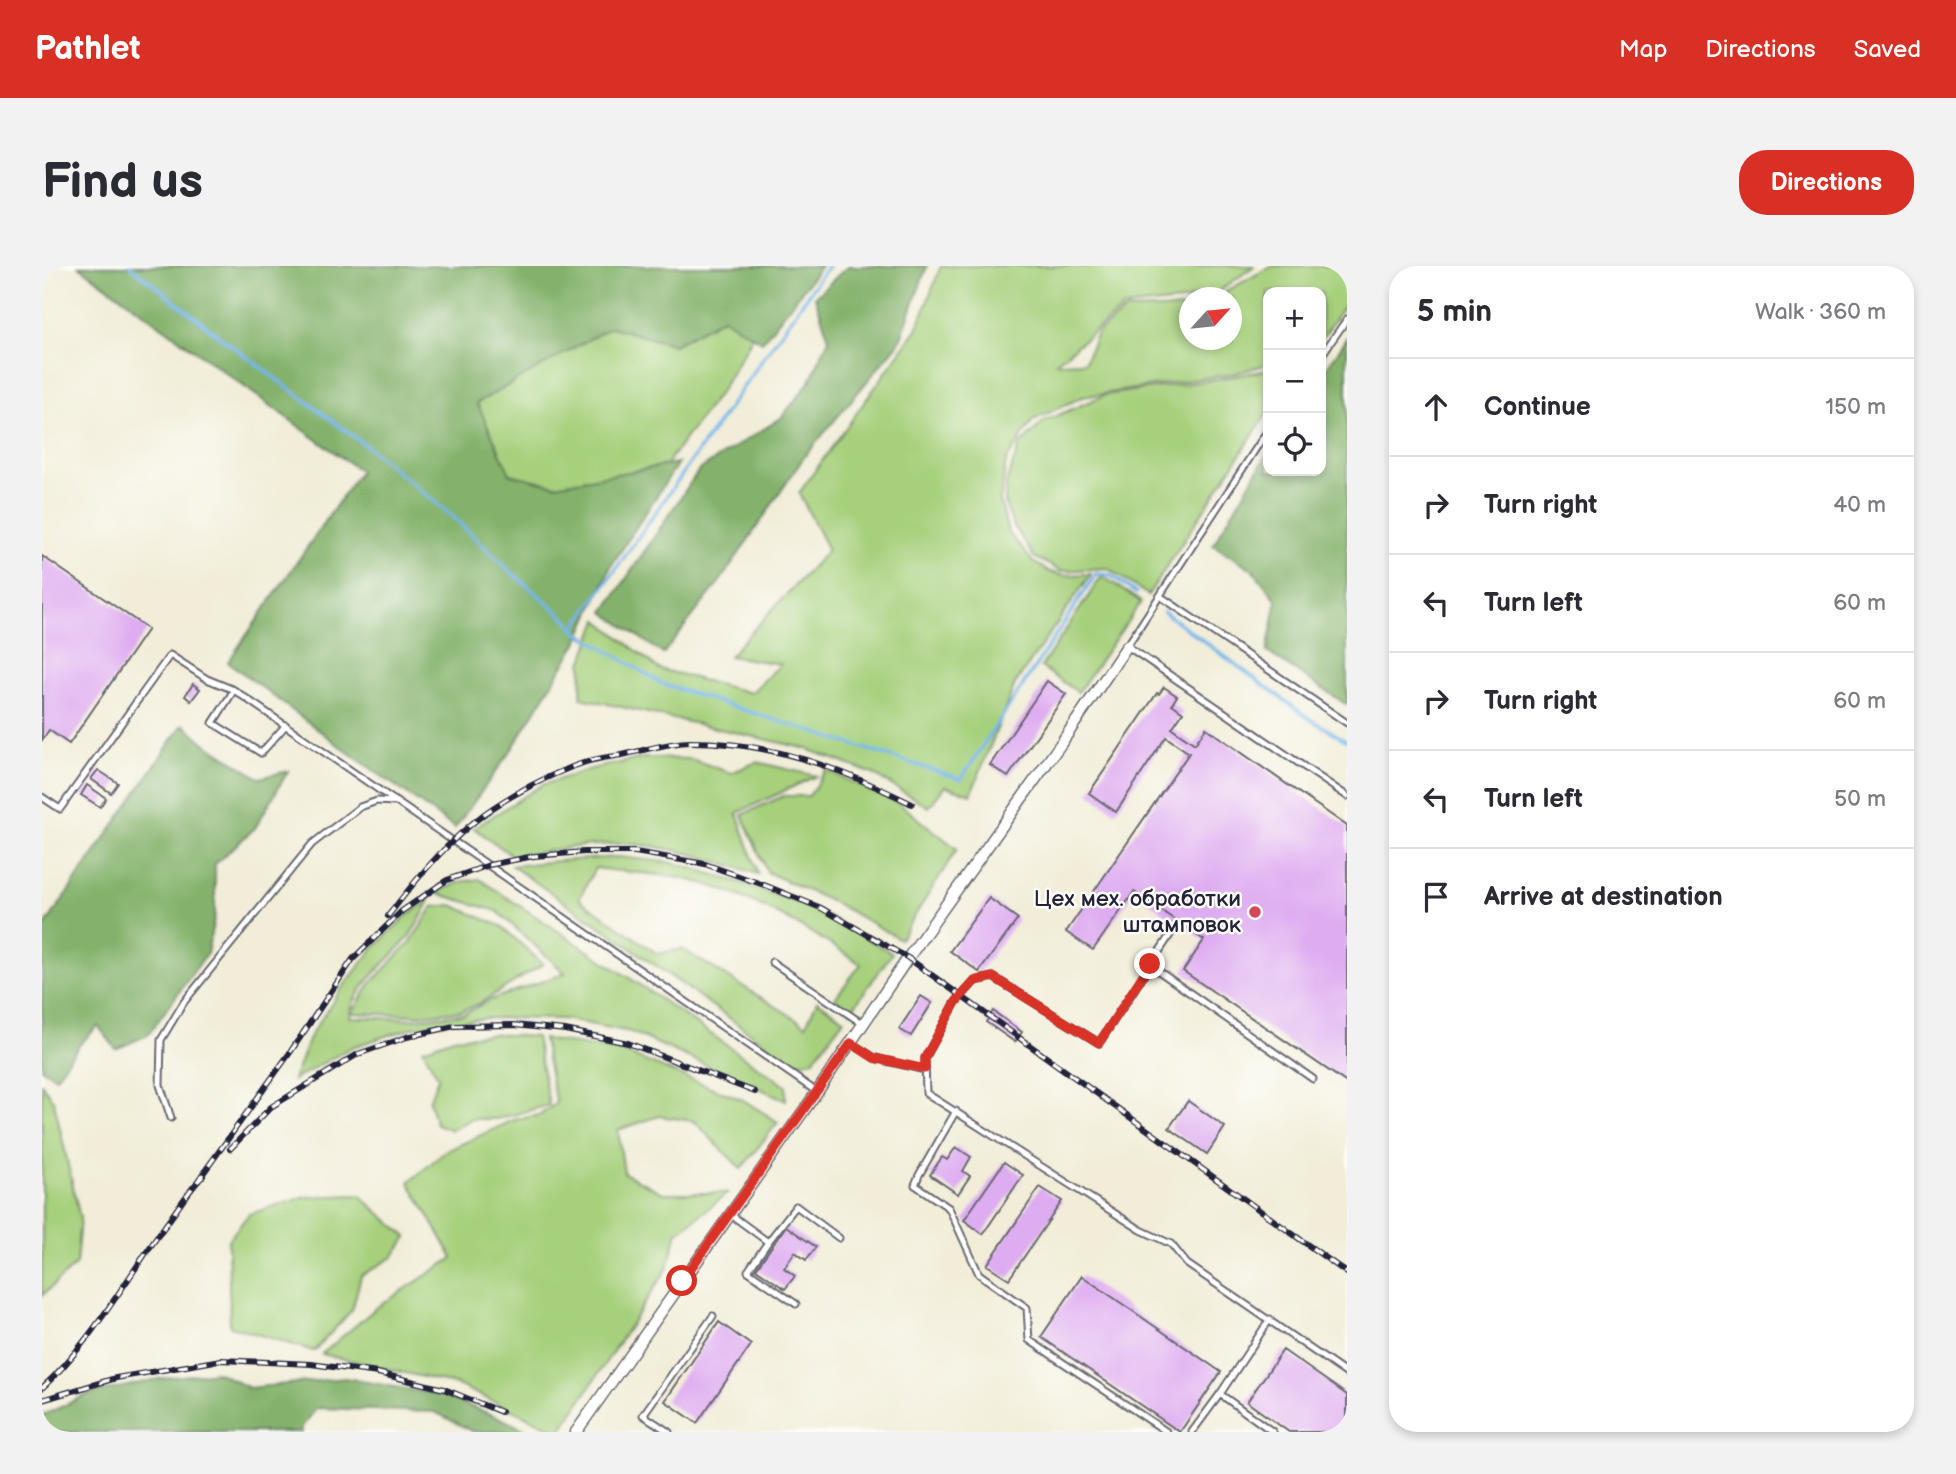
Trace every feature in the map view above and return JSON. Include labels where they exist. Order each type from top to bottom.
[{"type":"street","points":[[576,1432],[1127,646]]},
{"type":"lane","points":[[1325,350],[1347,319]]},
{"type":"lane","points":[[1263,437],[1127,646],[1347,796]]},
{"type":"lane","points":[[1160,596],[1347,723]]},
{"type":"lane","points":[[42,797],[60,809],[170,655],[207,679],[234,690],[286,725],[817,1091]]},
{"type":"lane","points":[[234,690],[213,723],[261,752],[286,725]]},
{"type":"lane","points":[[171,1118],[160,1085],[161,1040],[184,1002],[312,844],[359,807],[377,801],[397,803]]},
{"type":"lane","points":[[1176,926],[1099,1043],[993,977],[975,981],[956,1002],[925,1058],[926,1093],[1141,1230],[1171,1244],[1187,1264],[1347,1374]]},
{"type":"lane","points":[[772,962],[863,1024]]},
{"type":"lane","points":[[1150,964],[1313,1079]]},
{"type":"lane","points":[[851,1043],[874,1058],[925,1069]]},
{"type":"lane","points":[[956,1111],[915,1185],[949,1208],[979,1274],[1027,1308],[1029,1340],[1167,1432]]},
{"type":"lane","points":[[796,1304],[748,1271],[796,1206],[839,1238]]},
{"type":"lane","points":[[730,1214],[768,1242]]},
{"type":"lane","points":[[669,1432],[643,1415],[713,1316]]},
{"type":"lane","points":[[1192,1432],[1270,1319]]},
{"type":"lane","points":[[1220,1394],[1273,1432]]},
{"type":"green space","points":[[79,266],[821,266],[762,342],[723,318],[674,345],[611,327],[477,403],[510,474],[555,485],[678,463],[611,566],[577,643],[512,749],[455,828],[228,662],[360,471]]},
{"type":"green space","points":[[794,266],[722,389],[647,490],[541,503],[398,385]]},
{"type":"green space","points":[[848,266],[927,266],[899,343],[804,457],[721,580],[663,654],[604,612],[699,470],[781,418],[810,381],[829,339],[815,297]]},
{"type":"green space","points":[[941,266],[1254,266],[1225,287],[1179,287],[1179,301],[1125,307],[1055,363],[1085,362],[1097,333],[1126,310],[1179,308],[1179,350],[1242,350],[1242,287],[1234,287],[1272,266],[1347,266],[1347,301],[1326,332],[1326,287],[1263,287],[1263,365],[1236,373],[1082,397],[1033,420],[1006,461],[1000,501],[1008,532],[1033,562],[1050,572],[1064,575],[1091,574],[1015,684],[971,794],[945,786],[929,807],[871,773],[804,748],[581,698],[582,663],[598,620],[659,669],[751,693],[781,664],[729,656],[828,550],[799,493],[917,329]]},
{"type":"green space","points":[[1347,338],[1347,705],[1267,652],[1277,600],[1252,569],[1213,545],[1263,461],[1263,476],[1326,476],[1326,369]]},
{"type":"green space","points":[[1263,371],[1263,420],[1148,595],[1107,568],[1061,571],[1034,557],[1013,525],[1005,504],[1006,483],[1020,445],[1044,421],[1105,395]]},
{"type":"green space","points":[[1102,576],[1141,602],[1078,692],[1041,667]]},
{"type":"green space","points":[[183,724],[206,744],[259,778],[288,771],[255,828],[215,864],[215,914],[207,953],[148,1035],[116,1049],[98,1026],[81,1043],[56,1077],[42,1069],[42,930]]},
{"type":"green space","points":[[643,758],[691,759],[731,773],[757,762],[816,776],[737,813],[758,874],[691,854],[639,845],[581,846],[514,857],[474,828],[542,785],[591,769]]},
{"type":"green space","points":[[826,770],[900,804],[957,849],[900,939],[837,904],[767,872],[742,815],[783,796],[809,796]]},
{"type":"green space","points":[[618,857],[675,863],[748,885],[819,911],[892,953],[851,1011],[835,998],[861,964],[797,924],[729,892],[705,884],[670,876],[595,868],[579,899],[658,954],[682,949],[806,1025],[817,1001],[844,1019],[813,1060],[794,1064],[512,866]]},
{"type":"green space","points":[[479,879],[786,1086],[786,1100],[631,1032],[563,1019],[487,1018],[418,1026],[352,1047],[293,1080],[310,1036],[342,988],[373,949],[405,917],[431,898],[410,935],[362,988],[356,997],[350,1017],[411,1019],[464,1014],[490,1000],[565,973],[497,911],[436,893],[460,882]]},
{"type":"green space","points":[[452,905],[501,926],[543,964],[480,1003],[462,1011],[416,1015],[352,1013],[370,984],[410,943],[433,907]]},
{"type":"green space","points":[[495,1034],[536,1037],[549,1105],[497,1119],[471,1119],[452,1130],[436,1124],[429,1101],[438,1077],[423,1049],[453,1038]]},
{"type":"green space","points":[[543,1039],[620,1051],[743,1100],[778,1122],[741,1169],[694,1121],[659,1116],[618,1130],[624,1173],[663,1193],[728,1193],[677,1233],[667,1269],[560,1432],[458,1385],[322,1354],[376,1308],[453,1258],[409,1182],[446,1151],[514,1120],[540,1115],[556,1103]]},
{"type":"green space","points":[[42,1084],[54,1102],[80,1218],[76,1264],[42,1296]]},
{"type":"green space","points":[[359,1195],[407,1237],[393,1257],[361,1276],[352,1310],[314,1351],[230,1326],[228,1240],[249,1214],[305,1197]]},
{"type":"green space","points":[[217,1372],[249,1388],[345,1378],[440,1395],[530,1432],[474,1432],[435,1412],[317,1408],[301,1428],[301,1432],[42,1432],[42,1416],[86,1395],[163,1378]]},
{"type":"building","points":[[42,556],[148,629],[69,744],[49,730],[42,740]]},
{"type":"building","points":[[1047,681],[1066,694],[1008,777],[990,765]]},
{"type":"building","points":[[193,684],[200,689],[191,701],[185,696]]},
{"type":"building","name":"Цех мех. обработки штамповок","points":[[1164,687],[1177,696],[1172,704],[1183,712],[1172,728],[1195,744],[1206,728],[1347,826],[1347,1083],[1183,971],[1204,940],[1134,892],[1093,950],[1066,932],[1189,753],[1166,737],[1116,812],[1089,793],[1157,693]]},
{"type":"building","points":[[98,770],[118,783],[111,793],[91,779]]},
{"type":"building","points":[[87,785],[106,798],[100,807],[81,795]]},
{"type":"building","points":[[989,898],[1018,919],[979,972],[950,951]]},
{"type":"building","points":[[921,996],[932,1003],[911,1036],[899,1029]]},
{"type":"building","points":[[993,1011],[1022,1032],[1015,1042],[986,1022]]},
{"type":"building","points":[[1188,1101],[1225,1127],[1207,1154],[1169,1128]]},
{"type":"building","points":[[956,1147],[971,1157],[963,1171],[970,1176],[958,1194],[930,1175],[942,1157],[947,1160]]},
{"type":"building","points":[[1004,1162],[1023,1175],[983,1234],[964,1220]]},
{"type":"building","points":[[1040,1187],[1062,1201],[1009,1279],[987,1265]]},
{"type":"building","points":[[786,1226],[816,1247],[806,1260],[795,1252],[784,1268],[795,1276],[785,1289],[756,1269]]},
{"type":"building","points":[[1082,1276],[1221,1372],[1180,1432],[1041,1337]]},
{"type":"building","points":[[719,1322],[751,1345],[697,1423],[665,1401]]},
{"type":"building","points":[[1283,1350],[1347,1395],[1347,1432],[1289,1432],[1247,1402]]},
{"type":"waterway","points":[[130,266],[361,442],[452,516],[511,572],[570,622],[574,630],[662,684],[961,779],[1096,574],[1110,575],[1136,593]]},
{"type":"waterway","points":[[574,629],[828,266]]},
{"type":"waterway","points":[[1164,612],[1310,719],[1347,741]]},
{"type":"railway","points":[[388,916],[418,878],[462,832],[512,796],[573,767],[665,745],[682,742],[720,743],[777,752],[858,779],[912,804]]},
{"type":"railway","points":[[197,1182],[353,959],[402,911],[447,880],[489,865],[534,856],[635,852],[705,864],[764,885],[821,908],[908,958],[1347,1273]]},
{"type":"railway","points":[[230,1149],[271,1107],[358,1054],[407,1037],[454,1026],[514,1025],[565,1030],[628,1043],[755,1092]]},
{"type":"railway","points":[[42,1388],[94,1329],[185,1197],[203,1176]]},
{"type":"railway","points":[[42,1400],[116,1378],[221,1360],[311,1364],[378,1373],[444,1389],[501,1412]]},
{"type":"place","name":"Цех мех. обработки штамповок","points":[[1255,912]]},
{"type":"route","points":[[682,1281],[851,1043],[874,1058],[925,1069],[925,1058],[956,1002],[975,981],[993,977],[1099,1043],[1150,964]]}]
